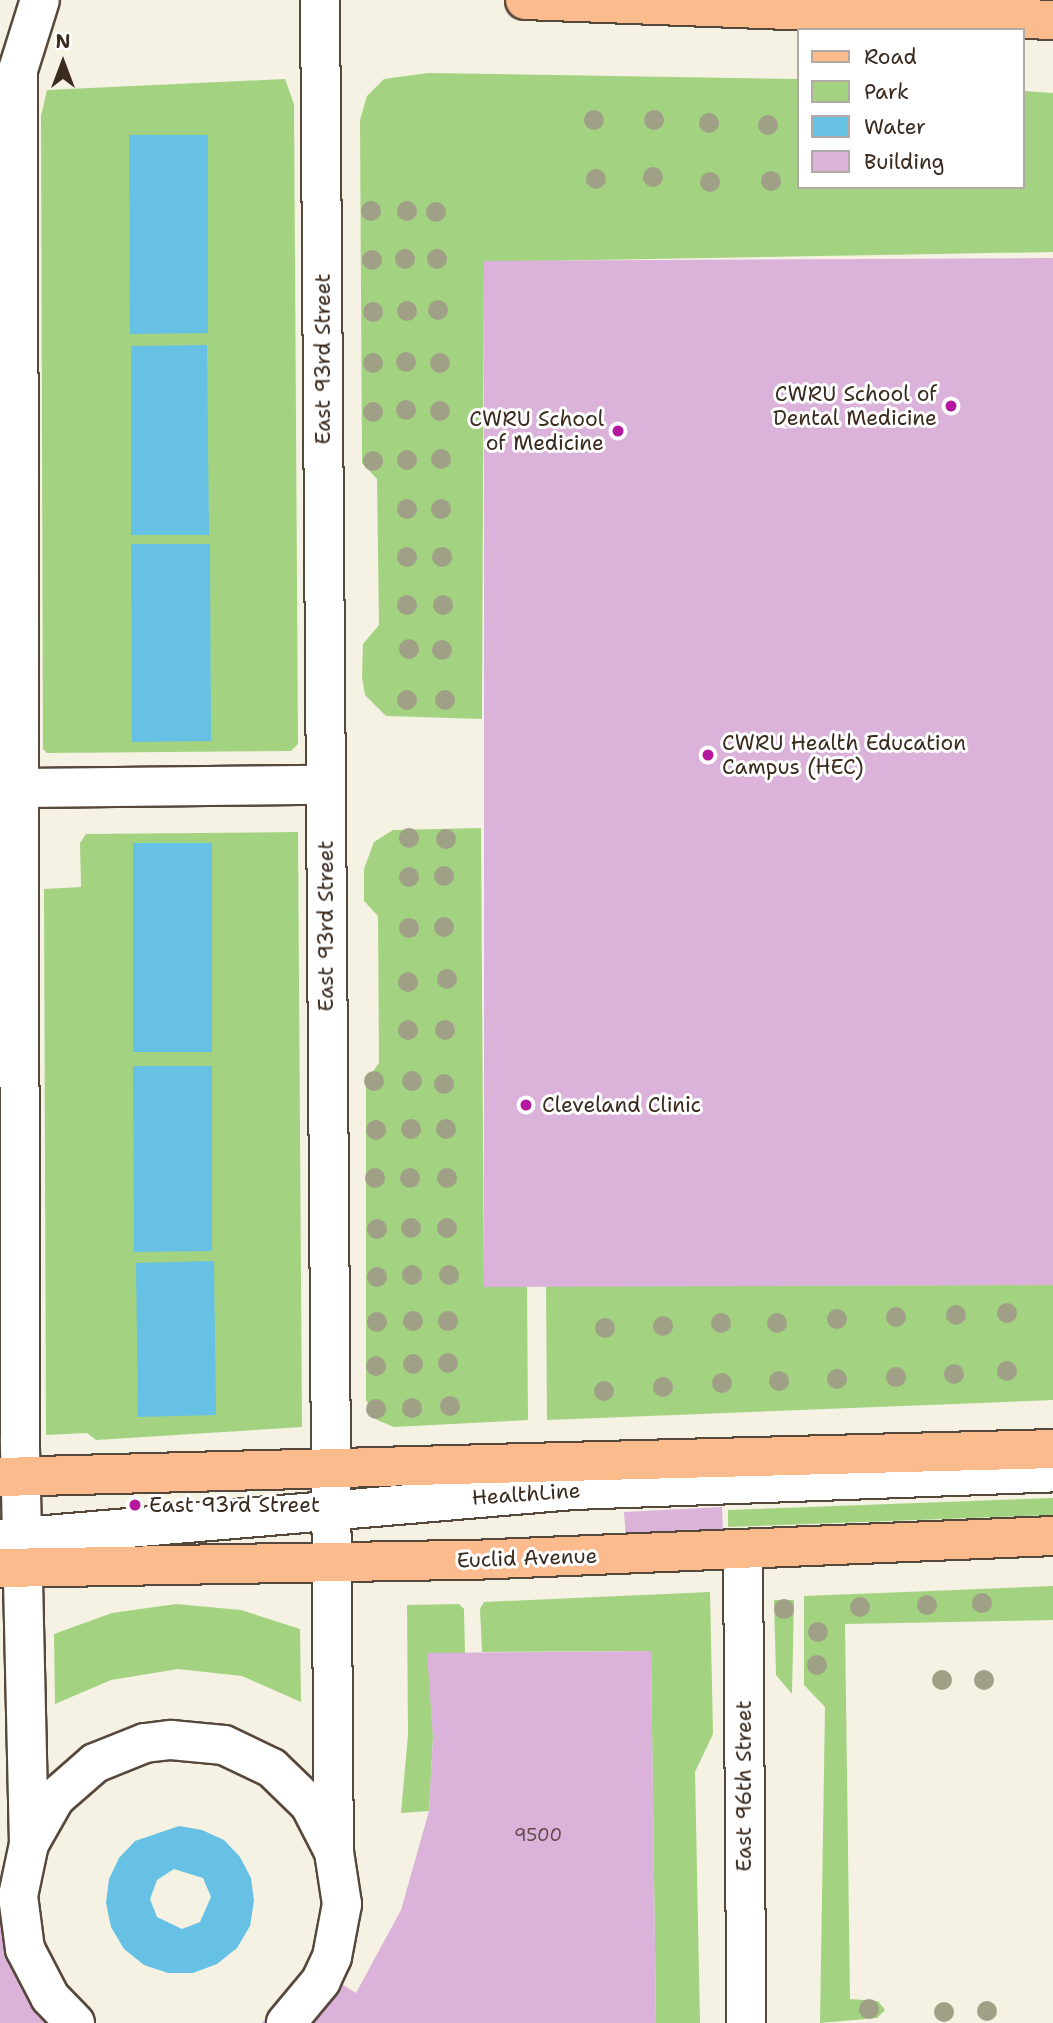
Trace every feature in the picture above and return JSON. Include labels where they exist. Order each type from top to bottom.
[{"type":"main road","points":[[525,0],[970,7],[1053,20]]},
{"type":"main road","points":[[10,1477],[1053,1449]]},
{"type":"main road","name":"Euclid Avenue","points":[[11,1553],[330,1562],[743,1550],[1053,1536]]},
{"type":"street","name":"East 93rd Street","points":[[40,0],[18,70],[20,788],[11,1553],[29,1844],[18,1896],[25,1949],[50,1997],[75,2023]]},
{"type":"street","name":"East 93rd Street","points":[[286,2023],[313,1992],[332,1957],[342,1904],[334,1852],[330,1562],[320,0]]},
{"type":"street","points":[[20,788],[326,785]]},
{"type":"street","name":"HealthLine","points":[[11,1553],[330,1510],[573,1490],[1053,1472]]},
{"type":"street","name":"East 96th Street","points":[[743,1550],[746,2023]]},
{"type":"street","name":"East 93rd Street","points":[[29,1844],[55,1798],[95,1763],[145,1743],[171,1740],[224,1745],[272,1768],[310,1805],[334,1852]]},
{"type":"green space","points":[[428,73],[797,79],[797,189],[1025,189],[1025,91],[1053,93],[1053,252],[484,262],[482,719],[386,716],[365,695],[362,677],[363,644],[379,625],[377,479],[362,463],[360,120],[367,96],[384,79]]},
{"type":"green space","points":[[285,79],[294,104],[298,744],[291,751],[47,753],[43,749],[41,116],[47,90]]},
{"type":"green space","points":[[481,828],[484,1286],[527,1287],[528,1420],[394,1427],[377,1420],[366,1400],[366,1081],[379,1063],[378,916],[364,901],[364,869],[374,842],[393,830]]},
{"type":"green space","points":[[298,832],[302,1427],[96,1440],[87,1433],[46,1435],[44,889],[81,887],[80,843],[86,834]]},
{"type":"green space","points":[[1053,1285],[1053,1400],[547,1420],[546,1286]]},
{"type":"green space","points":[[1053,1498],[1053,1515],[728,1527],[728,1510]]},
{"type":"green space","points":[[1053,1586],[1053,1620],[845,1624],[850,1999],[878,2001],[885,2010],[877,2018],[820,2023],[825,1707],[804,1685],[804,1596]]},
{"type":"green space","points":[[710,1592],[713,1734],[695,1772],[700,2023],[656,2023],[651,1651],[482,1652],[480,1609],[484,1602]]},
{"type":"green space","points":[[774,1600],[794,1600],[792,1694],[776,1675]]},
{"type":"green space","points":[[176,1604],[241,1610],[300,1629],[301,1702],[242,1676],[178,1669],[111,1680],[55,1704],[54,1634],[112,1613]]},
{"type":"green space","points":[[459,1604],[464,1609],[465,1653],[428,1653],[433,1737],[429,1811],[401,1813],[408,1735],[407,1605]]},
{"type":"water","points":[[129,135],[208,135],[208,333],[130,334]]},
{"type":"water","points":[[207,345],[209,535],[131,535],[131,346]]},
{"type":"water","points":[[131,544],[210,544],[211,741],[132,742]]},
{"type":"water","points":[[133,843],[212,843],[212,1052],[133,1052]]},
{"type":"water","points":[[133,1066],[212,1066],[212,1251],[134,1252]]},
{"type":"water","points":[[214,1261],[216,1415],[138,1417],[136,1263]]},
{"type":"water","points":[[179,1826],[202,1830],[224,1840],[240,1857],[251,1878],[254,1901],[250,1926],[237,1948],[217,1964],[193,1973],[168,1973],[144,1965],[124,1949],[111,1927],[106,1903],[109,1879],[119,1858],[135,1841]],"holes":[[[174,1869],[203,1878],[211,1897],[200,1922],[182,1929],[157,1917],[150,1899],[157,1880]]]},
{"type":"building","name":"CWRU Health Education Campus (HEC)","points":[[1053,258],[1053,1285],[484,1287],[484,261]]},
{"type":"building","points":[[722,1507],[723,1533],[626,1539],[624,1512]]},
{"type":"building","points":[[651,1651],[656,2023],[262,2023],[312,1965],[356,1993],[401,1910],[429,1811],[433,1737],[427,1653]]},
{"type":"building","points":[[38,1876],[41,1985],[48,2023],[0,2023],[0,1877]]},
{"type":"place","name":"CWRU School of Dental Medicine","points":[[951,406]]},
{"type":"place","name":"CWRU School of Medicine","points":[[618,431]]},
{"type":"place","name":"CWRU Health Education Campus (HEC)","points":[[708,755]]},
{"type":"place","name":"Cleveland Clinic","points":[[526,1105]]},
{"type":"place","name":"East 93rd Street","points":[[135,1505]]}]
